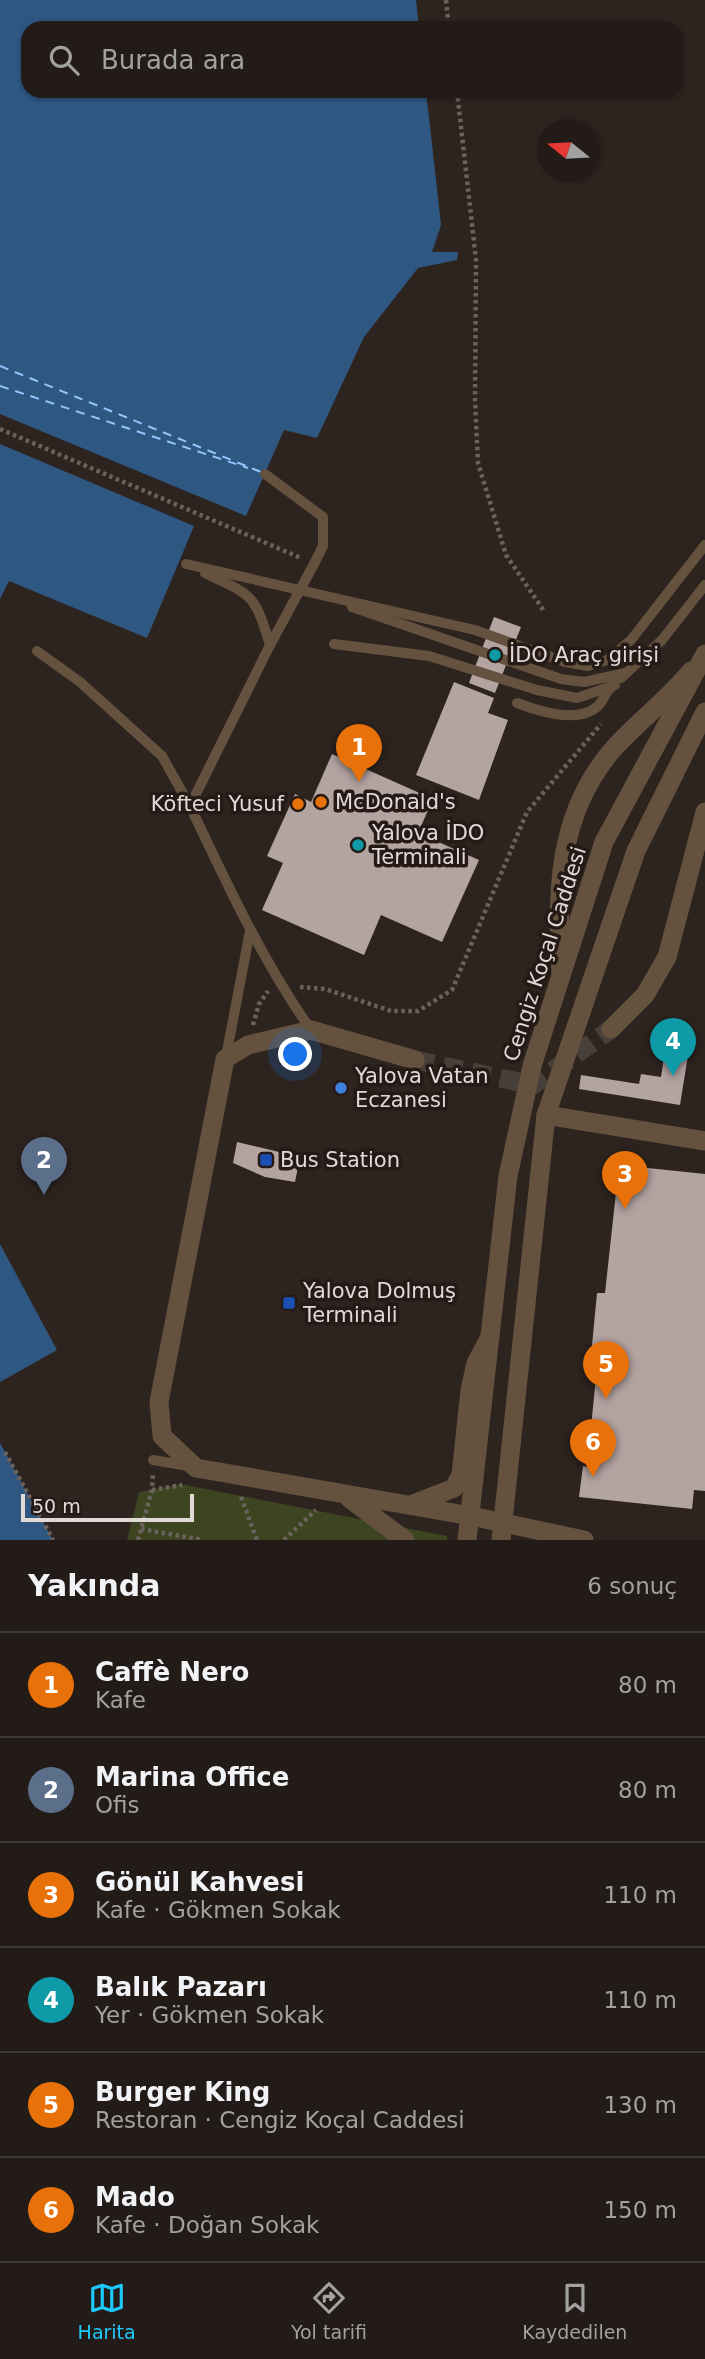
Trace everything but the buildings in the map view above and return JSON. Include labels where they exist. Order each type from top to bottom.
[{"type":"street","name":"Cengiz Koçal Caddesi","points":[[467,1540],[508,1176],[532,1066],[604,842],[705,654]]},
{"type":"street","points":[[561,977],[558,920],[563,852],[584,797],[598,769],[616,747],[681,684],[705,654]]},
{"type":"street","points":[[502,1532],[546,1115],[636,851],[705,712]]},
{"type":"street","points":[[611,1029],[645,995],[667,957],[705,812]]},
{"type":"street","points":[[415,1060],[311,1030],[248,1045],[225,1059],[159,1402],[162,1436],[196,1468],[471,1516],[502,1532],[584,1540]]},
{"type":"street","points":[[546,1115],[705,1142]]},
{"type":"street","points":[[410,1506],[454,1488],[461,1475],[470,1390],[476,1363],[490,1336]]},
{"type":"street","points":[[340,1493],[405,1540]]},
{"type":"lane","points":[[190,806],[323,546],[323,517],[265,474]]},
{"type":"lane","points":[[270,645],[257,603],[247,593],[186,564],[475,630],[565,662],[588,666],[607,660],[631,640],[705,545]]},
{"type":"lane","points":[[517,704],[540,712],[587,712],[598,706],[607,691],[662,640],[705,585]]},
{"type":"lane","points":[[319,594],[561,679],[584,682],[625,673]]},
{"type":"lane","points":[[334,644],[429,656],[537,690],[578,698],[615,685]]},
{"type":"lane","points":[[37,651],[80,682],[162,756],[190,806],[250,930],[280,985],[311,1030]]},
{"type":"lane","points":[[225,1059],[250,930]]},
{"type":"lane","points":[[153,1460],[196,1468]]},
{"type":"path","points":[[446,0],[448,21]]},
{"type":"path","points":[[458,98],[476,260],[475,399],[478,463],[506,555],[544,611]]},
{"type":"path","points":[[0,429],[314,564]]},
{"type":"path","points":[[248,1045],[259,1004],[268,990],[280,985],[325,989],[390,1012],[418,1012],[452,989],[527,812],[610,714]]},
{"type":"path","points":[[5,1452],[53,1540]]},
{"type":"path","points":[[138,1540],[152,1490],[153,1460]]},
{"type":"path","points":[[241,1496],[257,1540]]},
{"type":"path","points":[[284,1540],[321,1506]]},
{"type":"path","points":[[141,1529],[203,1540]]},
{"type":"green space","points":[[180,1484],[447,1536],[447,1540],[127,1540],[139,1492]]},
{"type":"water","points":[[0,0],[416,0],[418,21],[21,21],[21,98],[427,98],[441,225],[432,252],[458,252],[457,260],[418,268],[364,337],[317,438],[284,430],[246,516],[0,414]]},
{"type":"water","points":[[0,444],[194,526],[147,638],[9,581],[0,599]]},
{"type":"water","points":[[0,1244],[57,1350],[0,1382]]},
{"type":"water","points":[[0,1443],[5,1452],[53,1540],[0,1540]]},
{"type":"ferry route","points":[[0,366],[261,472]]},
{"type":"ferry route","points":[[0,386],[248,468]]},
{"type":"tunnel","points":[[415,1060],[533,1085],[611,1029]]},
{"type":"place","name":"İDO Araç girişi","points":[[495,655]]},
{"type":"place","name":"Caffè Nero","points":[[359,782]]},
{"type":"place","name":"McDonald's","points":[[321,802]]},
{"type":"place","name":"Köfteci Yusuf","points":[[298,804]]},
{"type":"place","name":"Yalova İDO Terminali","points":[[358,845]]},
{"type":"place","name":"Balık Pazarı","points":[[673,1076]]},
{"type":"place","name":"Yalova Vatan Eczanesi","points":[[341,1088]]},
{"type":"place","name":"Bus Station","points":[[266,1160]]},
{"type":"place","name":"Marina Office","points":[[44,1195]]},
{"type":"place","name":"Gönül Kahvesi","points":[[625,1209]]},
{"type":"place","name":"Yalova Dolmuş Terminali","points":[[289,1303]]},
{"type":"place","name":"Burger King","points":[[606,1399]]},
{"type":"place","name":"Mado","points":[[593,1477]]}]
